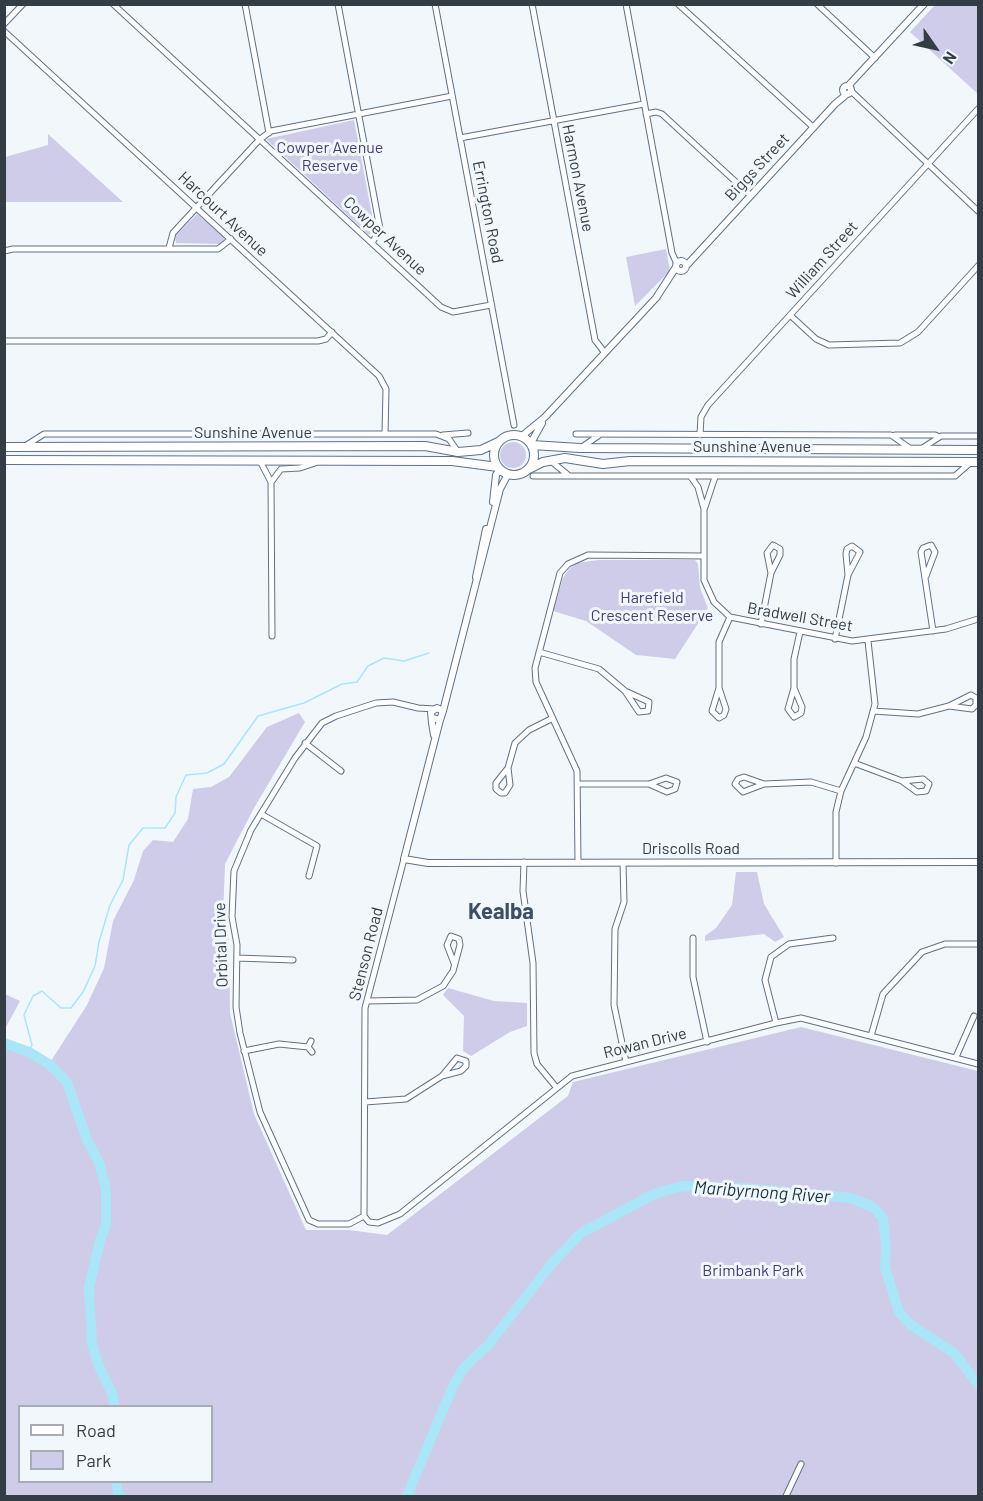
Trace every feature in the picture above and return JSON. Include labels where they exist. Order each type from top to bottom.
[{"type":"main road","points":[[511,434],[522,436],[531,444],[534,458],[530,473],[508,474],[499,468],[494,457],[498,442],[511,434]]},
{"type":"main road","name":"Sunshine Avenue","points":[[5,446],[425,447],[458,452],[481,450],[498,442]]},
{"type":"main road","name":"Sunshine Avenue","points":[[531,444],[580,448],[978,450]]},
{"type":"main road","points":[[110,447],[164,453],[170,456],[171,460]]},
{"type":"main road","points":[[260,460],[273,448]]},
{"type":"main road","name":"Sunshine Avenue","points":[[530,473],[550,460],[571,459],[603,464],[630,461],[975,462]]},
{"type":"main road","name":"Sunshine Avenue","points":[[4,460],[463,461],[499,468]]},
{"type":"street","points":[[4,24],[22,4]]},
{"type":"street","name":"Cowper Avenue","points":[[113,4],[448,311],[491,305]]},
{"type":"street","points":[[245,4],[269,133]]},
{"type":"street","points":[[338,4],[380,229],[372,243]]},
{"type":"street","name":"Errington Road","points":[[435,4],[514,425]]},
{"type":"street","name":"Harmon Avenue","points":[[532,4],[595,340],[604,353]]},
{"type":"street","points":[[626,4],[672,254],[680,265]]},
{"type":"street","points":[[678,4],[813,127]]},
{"type":"street","points":[[817,4],[875,58]]},
{"type":"street","name":"Biggs Street","points":[[522,436],[545,417],[668,283],[680,265],[697,253],[848,91],[924,4]]},
{"type":"street","name":"Harcourt Avenue","points":[[4,31],[383,380],[386,389],[385,434]]},
{"type":"street","points":[[848,91],[978,211]]},
{"type":"street","points":[[169,248],[173,233],[269,133],[281,128],[452,96]]},
{"type":"street","points":[[460,138],[644,104]]},
{"type":"street","name":"William Street","points":[[700,435],[704,409],[978,109]]},
{"type":"street","points":[[646,114],[656,112],[662,114],[750,195]]},
{"type":"street","points":[[4,251],[13,249],[218,249],[231,239]]},
{"type":"street","points":[[4,246],[13,249]]},
{"type":"street","points":[[790,315],[816,339],[829,345],[900,343],[918,332],[978,266]]},
{"type":"street","points":[[4,341],[318,342],[326,339],[332,332]]},
{"type":"street","name":"Biggs Street","points":[[531,444],[545,417]]},
{"type":"street","points":[[24,447],[44,434],[468,434]]},
{"type":"street","points":[[576,434],[598,436],[978,436]]},
{"type":"street","points":[[443,435],[451,441],[458,452]]},
{"type":"street","points":[[580,448],[598,436]]},
{"type":"street","points":[[894,436],[911,449]]},
{"type":"street","points":[[921,449],[939,437]]},
{"type":"street","points":[[260,460],[271,482],[272,636]]},
{"type":"street","points":[[550,460],[568,475]]},
{"type":"street","points":[[271,482],[281,469],[300,468],[322,461]]},
{"type":"street","points":[[530,473],[691,477],[955,476],[975,462]]},
{"type":"street","points":[[474,593],[477,565],[499,468]]},
{"type":"street","points":[[435,708],[443,711],[500,489],[508,474]]},
{"type":"street","name":"Sunshine Avenue","points":[[691,477],[699,487],[704,510]]},
{"type":"street","name":"Bradwell Street","points":[[715,477],[704,510],[704,580],[710,596],[730,617],[835,639],[868,640],[933,631],[978,619]]},
{"type":"street","points":[[761,624],[771,573],[780,555],[780,549],[773,545],[767,553],[771,573]]},
{"type":"street","points":[[926,576],[935,552],[933,547],[928,545],[921,552],[933,631]]},
{"type":"street","points":[[835,639],[848,575],[860,552],[852,546],[847,549],[846,554],[848,575]]},
{"type":"street","points":[[578,862],[578,784],[573,758],[551,718],[536,682],[535,668],[560,573],[577,559],[588,555],[704,556]]},
{"type":"street","points":[[719,688],[726,709],[724,715],[719,718],[712,711],[719,688],[719,642],[730,617]]},
{"type":"street","points":[[794,688],[802,707],[801,713],[794,717],[788,709],[794,688],[794,659],[801,632]]},
{"type":"street","points":[[836,863],[836,813],[841,791],[866,736],[873,711],[868,640]]},
{"type":"street","points":[[539,652],[599,669],[625,691],[649,702],[648,711],[639,712],[625,691]]},
{"type":"street","points":[[440,720],[432,717],[435,708],[447,691]]},
{"type":"street","points":[[873,711],[907,715],[949,706],[968,696],[976,698],[976,705],[972,709],[949,706]]},
{"type":"street","name":"Orbital Drive","points":[[364,1216],[349,1224],[318,1224],[306,1216],[260,1112],[244,1051],[236,1007],[237,958],[232,917],[234,871],[261,814],[305,743],[329,719],[367,704],[393,702],[418,708],[435,708]]},
{"type":"street","name":"Orbital Drive","points":[[418,708],[432,717]]},
{"type":"street","name":"Stenson Road","points":[[364,1216],[367,1001],[443,711]]},
{"type":"street","name":"Stenson Road","points":[[432,717],[435,739]]},
{"type":"street","points":[[507,768],[515,743],[521,736],[551,718]]},
{"type":"street","points":[[305,743],[341,771]]},
{"type":"street","points":[[854,763],[902,781]]},
{"type":"street","points":[[764,784],[744,777],[738,779],[735,784],[743,792],[764,784],[811,782],[841,791]]},
{"type":"street","points":[[578,784],[649,784]]},
{"type":"street","points":[[261,814],[316,846],[309,876]]},
{"type":"street","name":"Driscolls Road","points":[[404,859],[420,862],[978,862]]},
{"type":"street","points":[[524,862],[523,891],[533,963],[534,1053],[537,1064],[556,1087]]},
{"type":"street","points":[[623,863],[624,902],[615,929],[614,1005],[626,1062]]},
{"type":"street","points":[[693,938],[693,977],[707,1042]]},
{"type":"street","points":[[776,1023],[765,980],[771,957],[789,944],[833,938]]},
{"type":"street","points":[[871,1036],[884,994],[922,952],[945,944],[978,944]]},
{"type":"street","points":[[237,958],[293,960]]},
{"type":"street","points":[[367,1001],[422,999],[443,986],[454,963]]},
{"type":"street","points":[[956,1057],[974,1016]]},
{"type":"street","name":"Rowan Drive","points":[[364,1216],[369,1222],[378,1223],[400,1214],[572,1076],[776,1023],[801,1018],[978,1064]]},
{"type":"street","points":[[244,1051],[279,1044],[310,1047]]},
{"type":"street","points":[[365,1102],[406,1099],[442,1076],[457,1058],[466,1061],[466,1066],[461,1071],[442,1076]]},
{"type":"street","points":[[786,1497],[801,1464]]},
{"type":"green space","points":[[935,5],[978,5],[978,94],[910,32]]},
{"type":"green space","name":"Cowper Avenue Reserve","points":[[354,120],[375,231],[369,235],[266,139]]},
{"type":"green space","points":[[48,134],[123,202],[6,202],[5,157],[48,145]]},
{"type":"green space","points":[[197,214],[224,237],[224,241],[220,244],[176,243],[175,236]]},
{"type":"green space","points":[[666,249],[670,271],[635,306],[626,257]]},
{"type":"green space","points":[[513,442],[523,445],[526,455],[523,465],[513,468],[503,465],[500,455],[503,445]]},
{"type":"green space","name":"Harefield Crescent Reserve","points":[[598,560],[695,560],[698,564],[700,588],[708,608],[675,659],[636,655],[586,621],[553,611],[563,578],[569,569],[577,563]]},
{"type":"green space","name":"Brimbank Park","points":[[299,713],[305,722],[254,808],[225,864],[223,918],[229,940],[230,1013],[254,1114],[306,1230],[349,1230],[387,1235],[568,1096],[573,1082],[801,1027],[978,1071],[978,1496],[5,1496],[5,1043],[29,1052],[49,1064],[87,1005],[104,968],[113,921],[134,880],[143,851],[153,840],[173,842],[188,819],[193,789],[211,787],[229,777],[267,727]]},
{"type":"green space","points":[[736,872],[757,872],[764,904],[784,937],[775,942],[764,934],[705,941],[705,936],[716,928],[732,905]]},
{"type":"green space","points":[[448,988],[494,1001],[527,1003],[527,1026],[510,1032],[471,1056],[463,1051],[464,1016],[443,995]]},
{"type":"green space","points":[[5,994],[20,1001],[5,1029]]},
{"type":"waterway","points":[[29,1052],[32,1045],[24,1015],[33,996],[42,991],[61,1008],[71,1008],[83,992],[95,966],[99,942],[110,905],[123,880],[129,845],[143,828],[165,828],[175,813],[176,797],[186,775],[207,773],[224,764],[258,716],[304,703],[342,684],[357,682],[368,666],[384,658],[404,661],[429,653]]},
{"type":"waterway","name":"Maribyrnong River","points":[[4,1043],[29,1052],[49,1064],[67,1082],[87,1140],[99,1162],[106,1189],[106,1224],[89,1288],[92,1343],[98,1364],[113,1396],[114,1405]]},
{"type":"waterway","name":"Maribyrnong River","points":[[407,1496],[452,1388],[463,1369],[489,1344],[553,1262],[581,1233],[654,1194],[682,1186],[744,1188],[851,1198],[873,1207],[883,1218],[886,1247],[885,1267],[899,1312],[911,1325],[954,1353],[978,1384]]},
{"type":"waterway","name":"Maribyrnong River","points":[[116,1483],[119,1496]]},
{"type":"district","name":"Kealba","points":[[501,912]]}]
